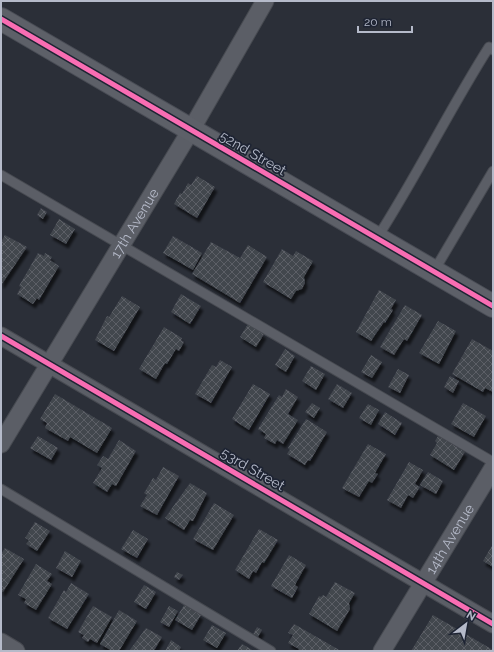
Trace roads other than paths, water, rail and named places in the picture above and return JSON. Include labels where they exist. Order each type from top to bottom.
[{"type":"main road","name":"52nd Street","points":[[1,19],[493,306]]},
{"type":"street","name":"17th Avenue","points":[[1,444],[191,130],[265,1]]},
{"type":"street","name":"53rd Street","points":[[1,336],[424,582],[493,624]]},
{"type":"street","name":"14th Avenue","points":[[382,651],[493,468]]},
{"type":"street","points":[[1,642],[16,651]]},
{"type":"lane","points":[[377,238],[402,200],[471,75],[489,47],[493,50]]},
{"type":"lane","points":[[434,271],[493,171]]},
{"type":"lane","points":[[1,175],[493,462]]},
{"type":"lane","points":[[1,489],[271,651]]}]
